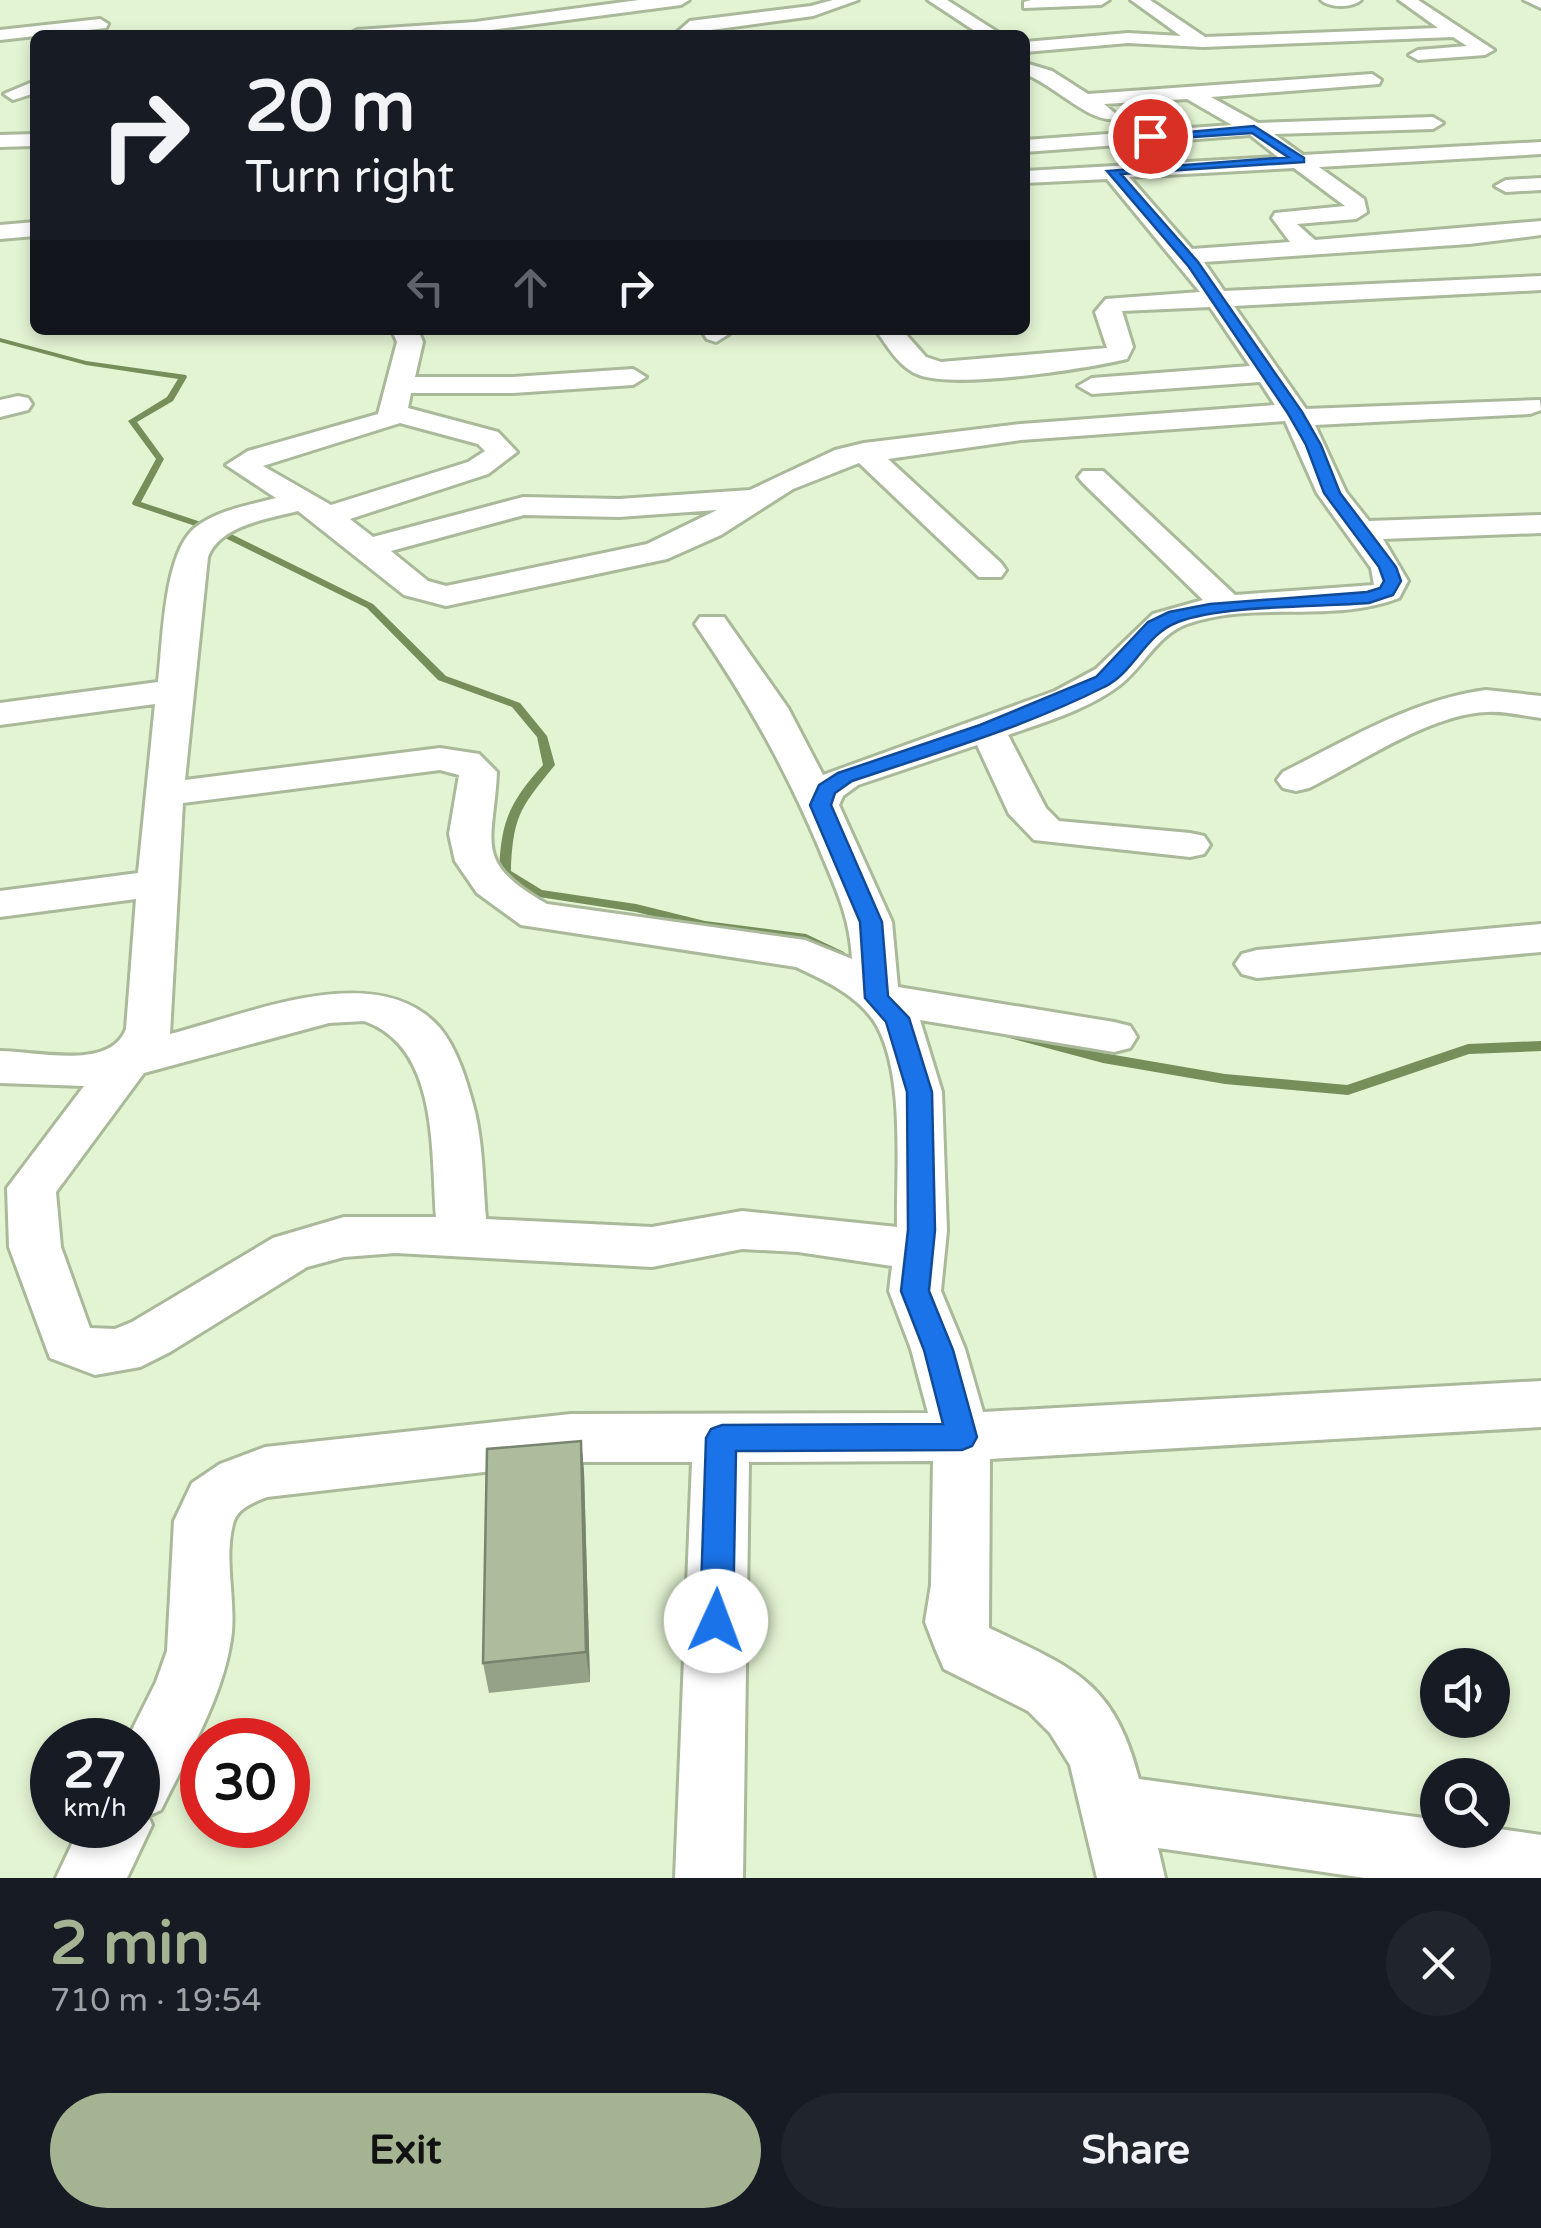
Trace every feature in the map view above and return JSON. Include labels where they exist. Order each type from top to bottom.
[{"type":"street","points":[[481,0],[483,28]]},
{"type":"street","points":[[447,30],[483,28],[600,5],[681,0]]},
{"type":"street","points":[[812,0],[829,8],[846,25]]},
{"type":"street","points":[[687,30],[702,24],[829,8],[850,0]]},
{"type":"street","points":[[936,0],[986,30]]},
{"type":"street","points":[[1027,3],[1101,0]]},
{"type":"street","points":[[1140,0],[1203,42],[1281,86]]},
{"type":"street","points":[[1330,0],[1353,0]]},
{"type":"street","points":[[1407,0],[1485,50],[1409,55]]},
{"type":"street","points":[[1532,0],[1541,2]]},
{"type":"street","points":[[1027,3],[1053,19]]},
{"type":"street","points":[[0,18],[76,8]]},
{"type":"street","points":[[45,30],[100,24]]},
{"type":"street","points":[[0,35],[30,32]]},
{"type":"street","points":[[1030,47],[1128,38],[1203,42],[1454,32]]},
{"type":"street","points":[[1030,69],[1039,71],[1141,137]]},
{"type":"street","points":[[1085,100],[1372,80]]},
{"type":"street","points":[[13,94],[30,89]]},
{"type":"street","points":[[1189,92],[1300,160],[1358,209],[1347,214],[1283,218],[1287,227],[1311,249]]},
{"type":"street","points":[[1030,146],[1254,129],[1432,123]]},
{"type":"street","points":[[0,141],[30,140]]},
{"type":"street","points":[[1030,172],[1541,148]]},
{"type":"street","points":[[820,805],[826,790],[845,777],[987,729],[1102,682],[1155,626],[1176,616],[1229,608],[1369,598],[1387,591],[1392,581],[1387,567],[1332,493],[1296,415],[1186,256],[1112,171]]},
{"type":"street","points":[[1506,186],[1541,184]]},
{"type":"street","points":[[1100,201],[1137,200]]},
{"type":"street","points":[[1186,256],[1541,228]]},
{"type":"street","points":[[0,232],[30,229]]},
{"type":"street","points":[[893,335],[919,364],[939,370],[1106,357],[1118,353],[1120,348],[1108,307],[1134,302],[1541,283]]},
{"type":"street","points":[[406,335],[410,342],[395,399],[380,424],[258,457],[242,466],[315,508],[416,588],[431,594],[468,594],[656,552],[686,541],[824,462],[864,452],[1021,432],[1530,406]]},
{"type":"street","points":[[1092,386],[1267,373]]},
{"type":"street","points":[[395,399],[633,377]]},
{"type":"street","points":[[395,399],[488,438],[503,452],[478,468],[217,529],[198,542],[188,578],[174,691],[149,1029],[142,1046],[32,1188],[28,1211],[34,1248],[69,1343],[95,1352],[120,1351],[150,1338],[290,1252],[344,1236],[396,1234],[652,1247],[742,1230],[798,1233],[920,1250]]},
{"type":"street","points":[[864,452],[990,570]]},
{"type":"street","points":[[1093,477],[1229,608]]},
{"type":"street","points":[[368,548],[522,506],[620,508],[758,498]]},
{"type":"street","points":[[1358,532],[1541,524]]},
{"type":"street","points":[[712,624],[770,708],[820,805],[871,922],[876,998]]},
{"type":"street","points":[[0,714],[174,691]]},
{"type":"street","points":[[1296,780],[1435,713],[1487,701],[1541,707]]},
{"type":"street","points":[[987,729],[1029,814],[1048,832],[1190,845]]},
{"type":"street","points":[[164,794],[412,762],[466,762],[478,772],[468,837],[490,883],[506,900],[536,916],[805,954],[854,976],[897,1018],[919,1092],[920,1250],[915,1291],[938,1350],[962,1437],[961,1584],[956,1622],[966,1648],[1050,1689],[1073,1711],[1100,1753],[1117,1809],[1131,1878]]},
{"type":"street","points":[[0,904],[158,883]]},
{"type":"street","points":[[1257,964],[1541,938]]},
{"type":"street","points":[[876,998],[1114,1037]]},
{"type":"street","points":[[0,1067],[100,1068],[329,1008],[367,1006],[399,1017],[424,1039],[452,1115],[462,1238]]},
{"type":"street","points":[[160,1737],[202,1633],[201,1550],[208,1508],[230,1486],[265,1472],[570,1438],[962,1437],[1541,1404]]},
{"type":"street","points":[[709,1878],[722,1438]]},
{"type":"street","points":[[1117,1809],[1541,1868]]},
{"type":"street","points":[[90,1878],[106,1848]]},
{"type":"building","points":[[581,1441],[586,1652],[483,1663],[487,1449]]},
{"type":"waterway","points":[[0,340],[86,363],[183,377],[170,399],[132,421],[160,459],[136,503],[216,530],[370,606],[442,678],[516,705],[542,736],[549,765],[514,812],[507,837],[505,872],[539,893],[636,908],[705,925],[806,938],[840,955]]},
{"type":"waterway","points":[[1011,1034],[1103,1058],[1225,1079],[1348,1090],[1468,1049],[1541,1046]]},
{"type":"route","points":[[716,1621],[722,1438],[962,1437],[938,1350],[915,1291],[922,1230],[919,1092],[897,1018],[876,998],[871,922],[820,805],[826,790],[845,777],[987,729],[1102,682],[1155,626],[1176,616],[1210,609],[1369,598],[1387,591],[1392,581],[1387,567],[1332,493],[1314,445],[1294,412],[1194,264],[1112,171],[1300,160],[1254,129],[1150,136]]}]
